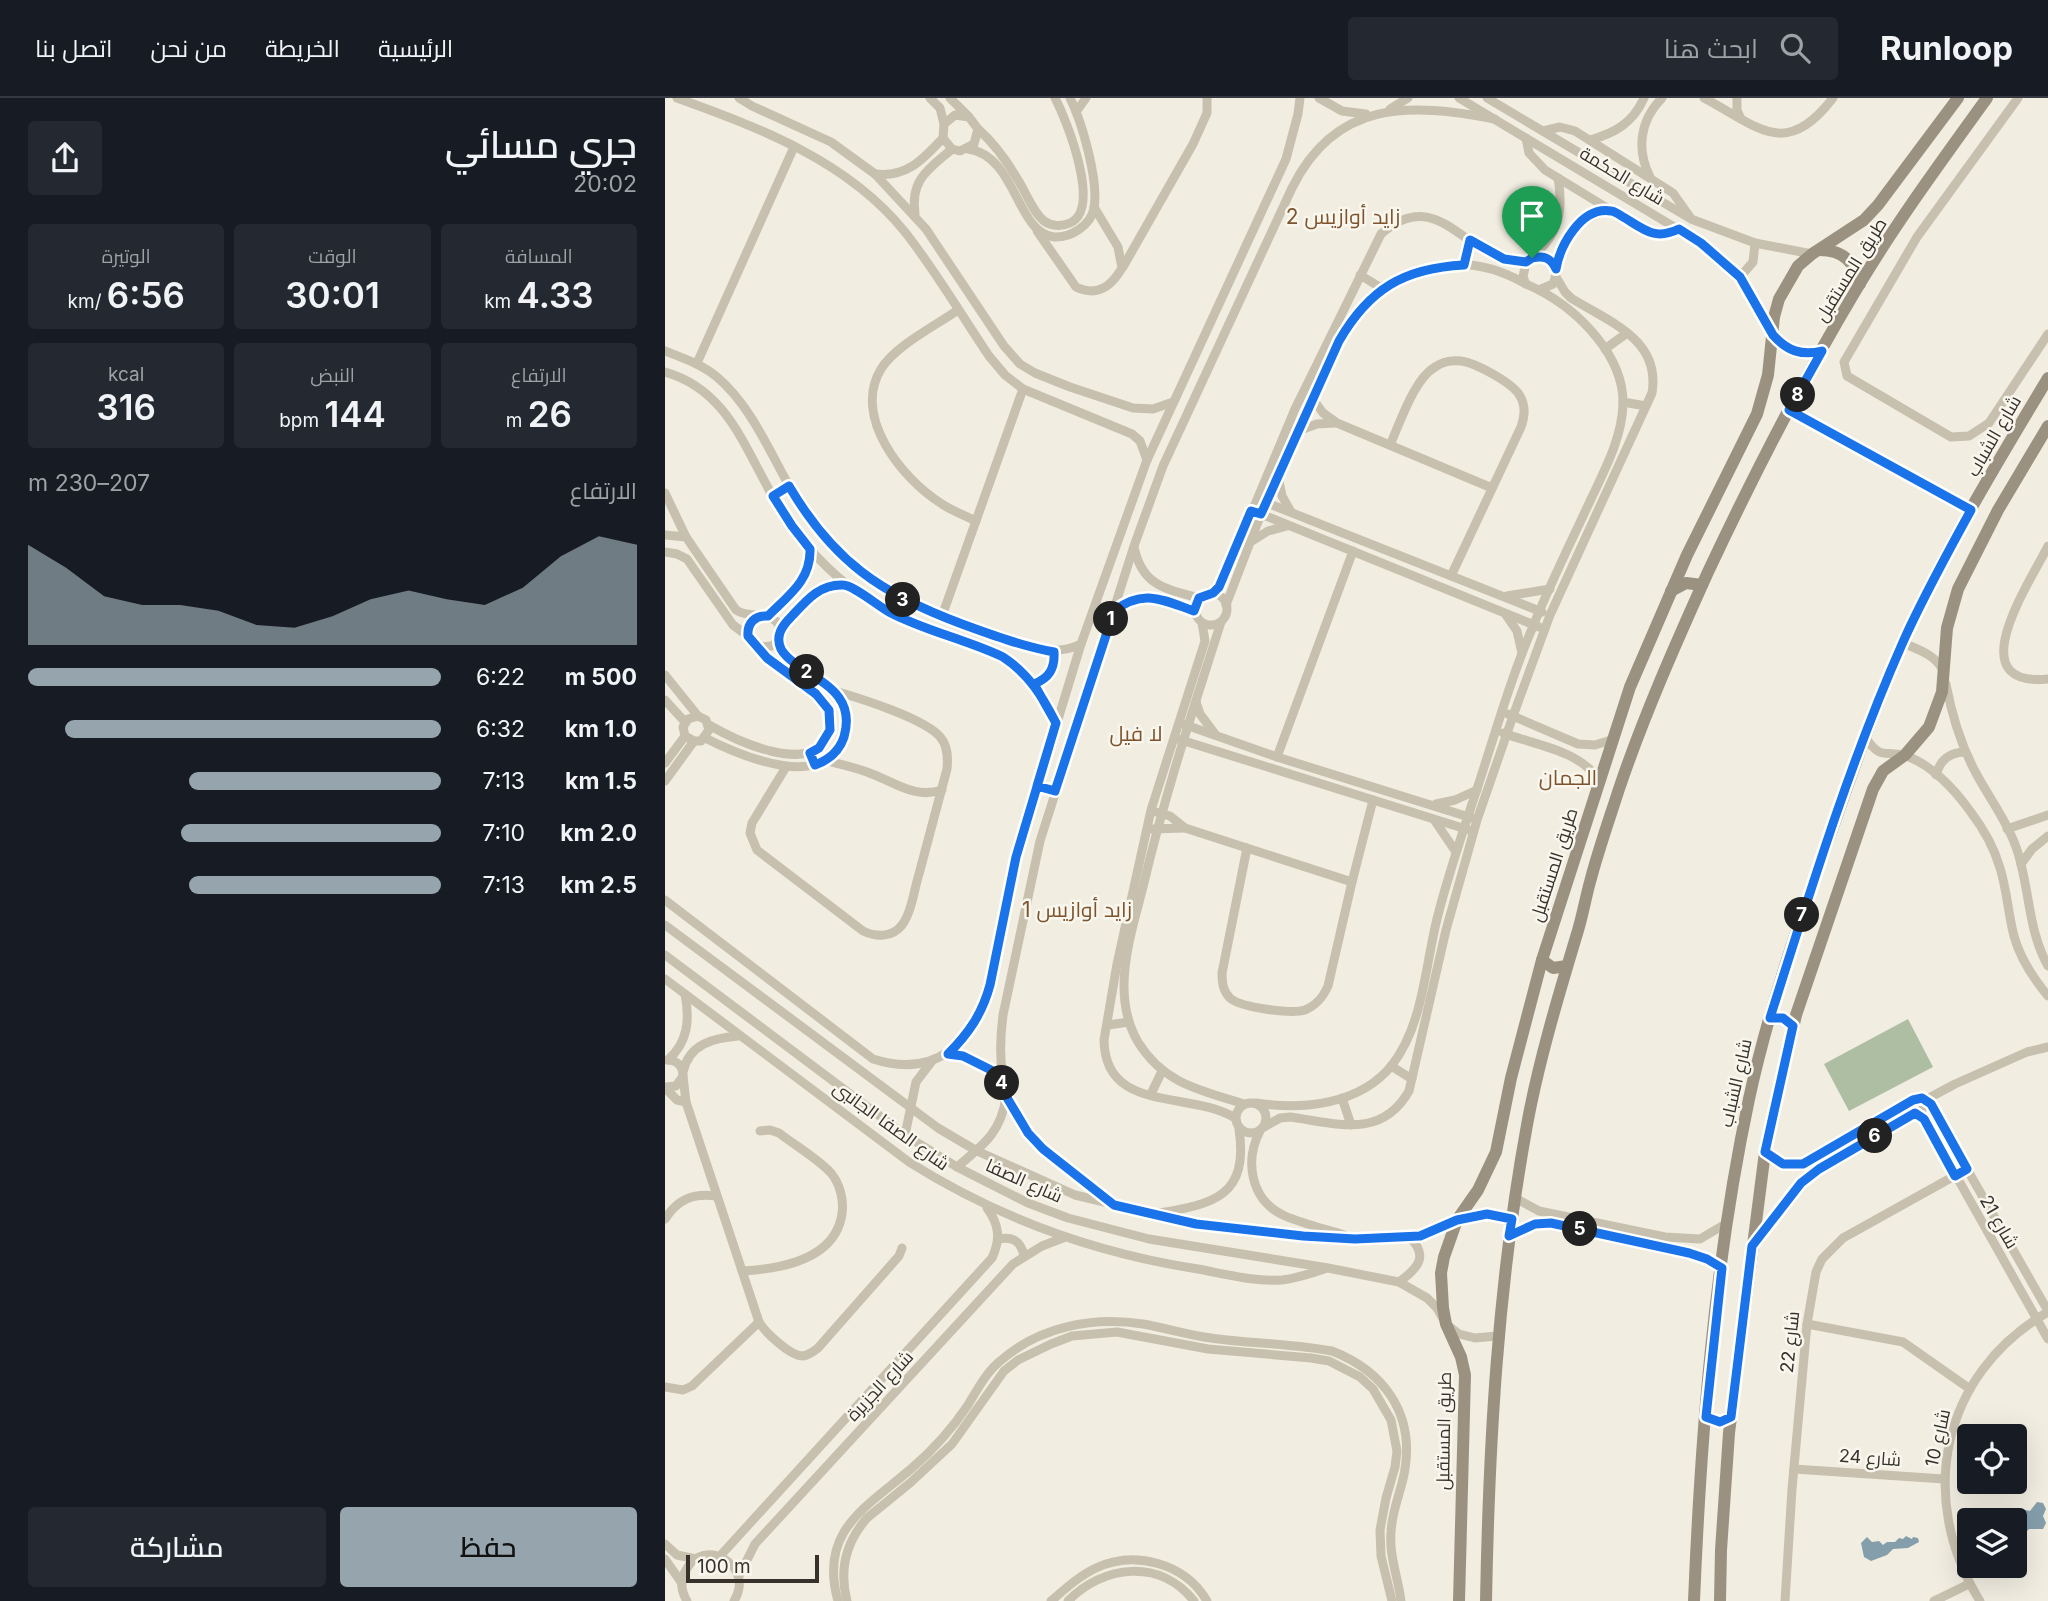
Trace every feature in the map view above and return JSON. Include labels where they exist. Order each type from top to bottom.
[{"type":"main road","name":"طريق المستقبل","points":[[1459,1601],[1465,1375],[1461,1357],[1446,1324],[1441,1273],[1457,1220],[1482,1184],[1496,1152],[1511,1078],[1542,960],[1611,740],[1630,687],[1671,591],[1757,414],[1768,375],[1774,317],[1779,299],[1798,266],[1851,230],[1878,205],[1958,98]]},
{"type":"main road","name":"طريق المستقبل","points":[[1486,1601],[1489,1471],[1497,1336],[1527,1120],[1590,880],[1619,791],[1669,661],[1702,585],[1740,503],[1789,410],[1860,284],[1932,174],[1987,98]]},
{"type":"main road","points":[[1815,252],[1830,250],[1842,254],[1857,272],[1860,284]]},
{"type":"main road","points":[[1773,335],[1780,344],[1800,353],[1822,351]]},
{"type":"main road","name":"شارع الشباب","points":[[1694,1601],[1702,1452],[1727,1223],[1744,1126],[1770,1018],[1812,886],[1865,737],[1903,643],[1971,510],[2048,380]]},
{"type":"main road","points":[[1720,1601],[1727,1452],[1752,1246],[1765,1152],[1793,1026],[1873,789],[1888,766],[1905,755],[1929,727],[1937,710],[1944,673],[1947,628],[1958,589],[1998,510],[2048,426]]},
{"type":"main road","points":[[1671,591],[1686,583],[1702,585]]},
{"type":"main road","points":[[1542,960],[1553,968],[1567,966]]},
{"type":"main road","points":[[1779,987],[1788,995],[1803,995]]},
{"type":"main road","points":[[1531,1002],[1540,999],[1547,1002],[1552,1005],[1554,1015]]},
{"type":"main road","points":[[1770,1018],[1783,1018],[1793,1026]]},
{"type":"main road","points":[[1706,1417],[1716,1422],[1731,1417]]},
{"type":"main road","points":[[1702,1452],[1714,1447],[1727,1452]]},
{"type":"street","points":[[677,98],[794,147],[824,161],[849,178],[904,230],[989,356],[1005,375],[1023,389],[1123,428],[1140,441],[1147,460]]},
{"type":"street","points":[[739,98],[831,142],[875,174],[915,215],[1004,346],[1020,364],[1035,373],[1133,408],[1153,408],[1173,402]]},
{"type":"street","points":[[875,174],[907,171],[943,138],[944,124],[940,108],[930,98]]},
{"type":"street","points":[[950,98],[1003,156],[1076,287],[1091,292],[1100,290],[1116,279],[1193,144],[1207,113],[1207,98]]},
{"type":"street","points":[[1055,98],[1069,130],[1091,201],[1118,247],[1122,268]]},
{"type":"street","points":[[943,138],[952,149],[982,151],[993,159],[1037,221],[1054,225],[1070,223],[1091,201],[1088,154],[1070,98]]},
{"type":"street","points":[[1076,112],[1086,98]]},
{"type":"street","points":[[665,900],[873,1059],[897,1065],[933,1060],[948,1054],[975,1024],[990,985],[1016,857],[1081,645],[1147,460],[1277,180],[1293,137],[1300,98]]},
{"type":"street","points":[[1319,98],[1342,111],[1374,114]]},
{"type":"street","points":[[1114,1205],[1043,1149],[1028,1133],[1006,1096],[1002,1081],[1000,1059],[1003,1015],[1040,841],[1134,547],[1163,466],[1302,166],[1333,134],[1408,98]]},
{"type":"street","name":"شارع الحكمة","points":[[1459,98],[1701,243],[1740,277],[1773,335]]},
{"type":"street","name":"شارع الحكمة","points":[[1487,98],[1691,219],[1755,243],[1815,252]]},
{"type":"street","points":[[1495,98],[1504,108]]},
{"type":"street","points":[[1590,140],[1626,125],[1644,98]]},
{"type":"street","points":[[1651,179],[1642,158],[1641,135],[1650,112],[1663,98]]},
{"type":"street","points":[[1704,98],[1763,131],[1778,134],[1807,127],[1833,98]]},
{"type":"street","points":[[1737,98],[1737,110],[1741,118]]},
{"type":"street","points":[[2018,98],[1917,237],[1844,362],[1844,367],[1846,376],[1951,437],[1961,438],[1989,423],[2048,334]]},
{"type":"street","points":[[1385,111],[1452,113],[1495,119]]},
{"type":"street","points":[[944,124],[955,115],[969,117]]},
{"type":"street","points":[[1543,131],[1560,127],[1575,131],[1673,193],[1691,219]]},
{"type":"street","points":[[968,149],[978,137],[978,129]]},
{"type":"street","points":[[1526,138],[1528,153],[1535,163],[1648,233],[1666,235],[1679,229]]},
{"type":"street","points":[[697,363],[794,147]]},
{"type":"street","points":[[915,215],[914,192],[918,181],[952,149]]},
{"type":"street","points":[[1526,284],[1523,277],[1529,260],[1548,242],[1558,225],[1561,194],[1558,178]]},
{"type":"street","points":[[1277,180],[1292,188]]},
{"type":"street","points":[[1539,290],[1547,289],[1556,273],[1562,248],[1579,224],[1600,212],[1612,211]]},
{"type":"street","points":[[1134,547],[1136,559],[1151,580],[1162,588],[1199,598],[1213,593],[1223,581],[1295,409],[1381,234],[1395,222],[1413,216],[1431,218],[1504,259],[1529,260],[1539,256],[1547,258],[1553,262],[1565,292],[1643,346],[1653,365],[1652,393],[1550,615],[1513,716],[1474,832],[1446,930],[1412,1079],[1403,1102],[1381,1121],[1366,1125],[1290,1117],[1280,1118],[1249,1134],[1239,1129]]},
{"type":"street","points":[[1464,265],[1470,240]]},
{"type":"street","points":[[1740,277],[1753,262],[1755,243]]},
{"type":"street","points":[[1151,829],[1124,984],[1129,1022],[1147,1055],[1162,1071],[1184,1085],[1244,1104],[1256,1102],[1299,1106],[1342,1098],[1369,1086],[1391,1066],[1404,1047],[1413,1026],[1437,918],[1495,730],[1533,625],[1611,454],[1619,429],[1623,402],[1617,374],[1605,349],[1589,328],[1556,300],[1539,290],[1491,268],[1464,265],[1417,271],[1383,289],[1365,304],[1351,321],[1261,514],[1226,605],[1225,617],[1221,622],[1196,702],[1183,724]]},
{"type":"street","points":[[1360,275],[1383,289]]},
{"type":"street","points":[[946,293],[962,282]]},
{"type":"street","points":[[958,310],[895,354],[882,368],[874,386],[871,405],[878,429],[905,471],[942,505],[976,521]]},
{"type":"street","points":[[1605,349],[1627,333]]},
{"type":"street","points":[[665,351],[697,363],[716,376],[745,408],[817,529],[853,566],[895,596],[942,617],[1003,639],[1054,652],[1081,645]]},
{"type":"street","points":[[1390,445],[1425,374],[1449,361],[1474,365],[1516,390],[1525,408],[1521,427],[1451,576]]},
{"type":"street","points":[[665,372],[695,384],[723,409],[792,526],[810,549],[848,585],[896,616],[1003,657],[1014,664],[1034,684],[1056,723]]},
{"type":"street","points":[[1181,382],[1198,390]]},
{"type":"street","points":[[942,617],[1023,389]]},
{"type":"street","points":[[1313,399],[1323,413],[1337,423],[1492,488]]},
{"type":"street","points":[[1623,402],[1646,406]]},
{"type":"street","points":[[1295,409],[1306,414]]},
{"type":"street","points":[[1789,410],[1971,510]]},
{"type":"street","points":[[1298,431],[1317,424],[1337,423]]},
{"type":"street","points":[[1278,477],[1282,496],[1292,513]]},
{"type":"street","points":[[773,496],[789,486]]},
{"type":"street","points":[[665,493],[686,537],[691,556],[733,625],[748,636],[773,662],[824,701],[831,720],[826,740],[810,753],[771,751],[739,740],[709,725],[698,716],[692,716],[685,722]]},
{"type":"street","points":[[1257,499],[1550,615]]},
{"type":"street","points":[[1251,511],[1545,629]]},
{"type":"street","points":[[1251,542],[1268,531],[1289,526]]},
{"type":"street","points":[[665,535],[686,537]]},
{"type":"street","points":[[2048,545],[2012,618],[2003,644],[2003,659],[2011,672],[2023,680],[2048,679]]},
{"type":"street","points":[[768,616],[802,583],[809,566],[810,549]]},
{"type":"street","points":[[1277,757],[1353,551]]},
{"type":"street","points":[[665,552],[691,556],[736,610],[757,617],[773,618],[780,628]]},
{"type":"street","points":[[1403,572],[1408,559]]},
{"type":"street","points":[[786,767],[752,823],[753,842],[757,850],[850,922],[873,935],[893,933],[901,926],[906,916],[949,758],[941,737],[933,730],[886,709],[835,691],[788,658],[780,647],[780,628],[813,594],[829,586],[848,585]]},
{"type":"street","points":[[1504,597],[1549,589]]},
{"type":"street","points":[[1213,593],[1219,595],[1226,605]]},
{"type":"street","points":[[1114,611],[1134,598],[1159,598],[1194,611],[1202,623],[1205,640],[1151,829],[1117,964],[1104,1040],[1104,1056],[1110,1071],[1121,1083],[1135,1091],[1220,1111],[1235,1118],[1241,1149],[1233,1181],[1213,1201],[1200,1206],[1152,1214]]},
{"type":"street","points":[[1194,611],[1199,598]]},
{"type":"street","points":[[1502,611],[1517,631],[1522,656]]},
{"type":"street","points":[[748,636],[749,625],[757,617]]},
{"type":"street","points":[[1202,623],[1215,625],[1221,622]]},
{"type":"street","points":[[759,648],[772,646],[779,639]]},
{"type":"street","points":[[1903,643],[1928,653],[1938,662],[1944,673],[1952,716],[1965,752],[2007,829],[2021,864],[2034,934],[2048,966]]},
{"type":"street","points":[[1034,684],[1048,676],[1053,669],[1054,652]]},
{"type":"street","points":[[665,675],[698,716]]},
{"type":"street","points":[[816,694],[824,683]]},
{"type":"street","points":[[828,761],[843,740],[846,727],[842,702],[835,691]]},
{"type":"street","points":[[665,700],[685,722],[685,736],[665,763]]},
{"type":"street","points":[[1196,702],[1200,715],[1216,736]]},
{"type":"street","points":[[1502,711],[1578,744],[1595,745],[1611,740]]},
{"type":"street","points":[[1183,724],[1277,757],[1478,820]]},
{"type":"street","points":[[705,738],[709,725]]},
{"type":"street","points":[[1495,730],[1575,758],[1587,766],[1599,780]]},
{"type":"street","points":[[685,736],[694,741]]},
{"type":"street","points":[[1865,737],[1871,747],[1880,753],[1905,755],[1936,775],[1971,811],[1994,850],[2006,890],[2014,937],[2024,962],[2048,996]]},
{"type":"street","points":[[665,781],[694,741],[705,738],[736,752],[786,767],[815,765],[828,761],[870,773],[913,792],[933,793],[942,790]]},
{"type":"street","points":[[1178,739],[1474,832]]},
{"type":"street","points":[[1936,775],[1944,759],[1954,753],[1965,752]]},
{"type":"street","points":[[810,753],[815,765]]},
{"type":"street","points":[[1322,784],[1326,772]]},
{"type":"street","points":[[1037,786],[1055,791]]},
{"type":"street","points":[[1432,805],[1455,800],[1476,790]]},
{"type":"street","points":[[1247,848],[1222,973],[1222,985],[1236,1003],[1295,1012],[1305,1010],[1323,997],[1328,986],[1373,800]]},
{"type":"street","points":[[1156,812],[1170,816],[1185,828]]},
{"type":"street","points":[[2007,829],[2048,815]]},
{"type":"street","points":[[1434,819],[1456,852]]},
{"type":"street","points":[[1151,829],[1185,828],[1352,881]]},
{"type":"street","points":[[2021,864],[2032,849],[2048,836]]},
{"type":"street","name":"شارع الصفا","points":[[665,925],[910,1109],[977,1151],[1075,1195],[1196,1224],[1355,1239],[1409,1237],[1431,1232],[1457,1220],[1491,1214],[1512,1219]]},
{"type":"street","name":"شارع الصفا","points":[[665,955],[905,1135],[957,1167],[1028,1203],[1108,1230],[1149,1240],[1399,1282],[1427,1298],[1437,1308],[1446,1324]]},
{"type":"street","points":[[690,974],[682,992],[687,1017],[684,1040],[666,1060],[678,1063],[683,1074],[686,1102],[763,1329],[793,1353],[802,1356],[811,1354],[899,1256],[902,1248]]},
{"type":"street","name":"شارع الصفا الجانبى","points":[[665,979],[909,1162],[986,1206],[1063,1238],[1167,1265],[1281,1280],[1328,1268]]},
{"type":"street","points":[[1108,1025],[1129,1022]]},
{"type":"street","points":[[686,1102],[670,1095],[665,1088],[676,1086],[689,1055],[709,1041],[738,1036]]},
{"type":"street","points":[[684,1040],[695,1049]]},
{"type":"street","points":[[1765,1152],[1783,1164],[1803,1164],[1913,1100],[1929,1101],[1982,1071],[2027,1052],[2048,1047]]},
{"type":"street","points":[[948,1054],[978,1062],[1002,1081]]},
{"type":"street","points":[[863,1074],[873,1059]]},
{"type":"street","points":[[905,1135],[916,1082],[933,1060]]},
{"type":"street","points":[[1391,1066],[1412,1079]]},
{"type":"street","points":[[1151,1094],[1162,1071]]},
{"type":"street","points":[[819,1093],[830,1078]]},
{"type":"street","points":[[957,1167],[989,1140],[998,1127],[1006,1096]]},
{"type":"street","points":[[1342,1098],[1351,1125]]},
{"type":"street","points":[[1752,1246],[1792,1193],[1811,1176],[1913,1114],[1922,1116],[1929,1101]]},
{"type":"street","name":"شارع 21","points":[[1929,1101],[2048,1312]]},
{"type":"street","points":[[1256,1102],[1266,1116],[1252,1150],[1251,1168],[1254,1183],[1261,1196],[1271,1207],[1284,1215],[1355,1239]]},
{"type":"street","points":[[1235,1118],[1244,1104]]},
{"type":"street","name":"شارع 21","points":[[1922,1116],[2048,1339]]},
{"type":"street","points":[[742,1272],[783,1266],[821,1250],[833,1238],[841,1222],[843,1205],[840,1189],[831,1174],[779,1133],[760,1131]]},
{"type":"street","name":"شارع 22","points":[[1785,1601],[1807,1324],[1816,1272],[1822,1259],[1853,1231],[1967,1169]]},
{"type":"street","points":[[665,1219],[673,1207],[685,1198],[700,1194],[716,1196]]},
{"type":"street","points":[[1515,1198],[1534,1210],[1665,1237],[1700,1239],[1727,1223]]},
{"type":"street","points":[[986,1206],[997,1227],[998,1239],[1007,1237],[1016,1240],[1022,1247],[1024,1256]]},
{"type":"street","points":[[1509,1236],[1535,1224],[1551,1223],[1689,1253],[1722,1268]]},
{"type":"street","points":[[1399,1282],[1419,1264],[1420,1254],[1409,1237]]},
{"type":"street","name":"شارع الجزيرة","points":[[739,1576],[755,1545],[1024,1256],[1042,1245],[1063,1238]]},
{"type":"street","name":"شارع الجزيرة","points":[[720,1556],[985,1267],[998,1239]]},
{"type":"street","name":"شارع 10","points":[[1980,1601],[1969,1584],[1949,1533],[1944,1479],[1952,1432],[1970,1389],[2000,1348],[2048,1312]]},
{"type":"street","points":[[665,1387],[683,1390],[692,1386],[759,1321]]},
{"type":"street","points":[[838,1601],[834,1576],[836,1556],[848,1526],[857,1513],[937,1444],[996,1364],[1023,1344],[1045,1333],[1069,1326],[1117,1321],[1210,1338],[1332,1351],[1367,1369],[1387,1390],[1401,1417],[1407,1453],[1391,1531],[1393,1563],[1401,1601]]},
{"type":"street","points":[[1446,1324],[1459,1334],[1467,1336],[1497,1336]]},
{"type":"street","points":[[1807,1324],[1902,1342],[1970,1389]]},
{"type":"street","points":[[847,1601],[843,1573],[846,1555],[858,1528],[933,1464],[952,1444],[1004,1371],[1029,1353],[1072,1336],[1117,1332],[1208,1349],[1311,1358],[1345,1367],[1360,1377],[1378,1397],[1391,1420],[1396,1443],[1395,1467],[1385,1498],[1380,1530],[1381,1556],[1392,1601]]},
{"type":"street","points":[[1023,1344],[1029,1353]]},
{"type":"street","points":[[980,1386],[989,1392]]},
{"type":"street","points":[[855,1408],[870,1420]]},
{"type":"street","points":[[1391,1420],[1401,1417]]},
{"type":"street","name":"شارع 24","points":[[1794,1469],[1944,1479]]},
{"type":"street","points":[[665,1544],[677,1555],[696,1559]]},
{"type":"street","points":[[681,1582],[688,1565],[696,1559],[720,1556],[735,1567],[739,1576],[739,1590],[734,1601]]},
{"type":"street","points":[[665,1559],[681,1582],[684,1599]]},
{"type":"street","points":[[1067,1601],[1103,1576],[1144,1560],[1174,1569],[1186,1576],[1198,1587],[1207,1601]]},
{"type":"street","points":[[1051,1601],[1095,1568],[1115,1562],[1167,1578],[1194,1601]]},
{"type":"street","points":[[1934,1601],[1969,1584]]},
{"type":"street","points":[[739,1590],[745,1601]]},
{"type":"green space","points":[[1908,1019],[1933,1067],[1849,1111],[1824,1064]]},
{"type":"water","points":[[2037,1502],[2043,1503],[2046,1523],[2043,1529],[2027,1531],[2027,1510],[2030,1511]]},
{"type":"water","points":[[1906,1536],[1918,1538],[1919,1542],[1908,1548],[1893,1549],[1887,1555],[1871,1561],[1864,1557],[1861,1543],[1867,1537],[1872,1542],[1879,1541],[1883,1545]]},
{"type":"district","name":"زايد أوازيس 2","points":[[1343,217]]},
{"type":"district","name":"لا فيل","points":[[1136,734]]},
{"type":"district","name":"الجمان","points":[[1568,778]]},
{"type":"district","name":"زايد أوازيس 1","points":[[1077,910]]},
{"type":"route","points":[[1532,258],[1526,262],[1504,259],[1470,240],[1464,265],[1417,271],[1383,289],[1365,304],[1339,341],[1261,514],[1251,511],[1219,587],[1213,593],[1199,598],[1194,611],[1159,598],[1147,597],[1134,598],[1114,611],[1055,791],[1037,786],[1056,723],[1034,684],[1003,657],[896,616],[848,585],[821,589],[780,628],[779,639],[780,647],[788,658],[835,691],[846,714],[843,740],[837,751],[828,761],[815,765],[810,753],[826,740],[830,730],[829,710],[816,694],[767,658],[748,636],[752,620],[762,615],[768,616],[802,583],[809,566],[810,549],[773,496],[789,486],[817,529],[834,548],[873,582],[895,596],[980,631],[1028,647],[1054,652],[1053,669],[1042,681],[1034,684],[1042,696],[1056,723],[1026,821],[1016,857],[990,985],[975,1024],[948,1054],[963,1056],[991,1070],[1002,1081],[1006,1096],[1028,1133],[1060,1163],[1114,1205],[1196,1224],[1355,1239],[1420,1236],[1457,1220],[1491,1214],[1512,1219],[1509,1236],[1535,1224],[1551,1223],[1707,1259],[1722,1268],[1706,1417],[1720,1422],[1731,1417],[1752,1246],[1801,1183],[1819,1169],[1915,1113],[1924,1119],[1955,1176],[1967,1169],[1931,1104],[1922,1098],[1913,1100],[1803,1164],[1783,1164],[1765,1152],[1793,1026],[1783,1018],[1770,1018],[1786,961],[1890,672],[1926,594],[1971,510],[1789,410],[1822,351],[1800,353],[1780,344],[1740,277],[1722,259],[1679,229],[1666,235],[1657,235],[1648,233],[1612,211],[1600,212],[1579,224],[1571,233],[1562,248],[1556,269],[1553,262],[1547,258],[1532,258]]}]
